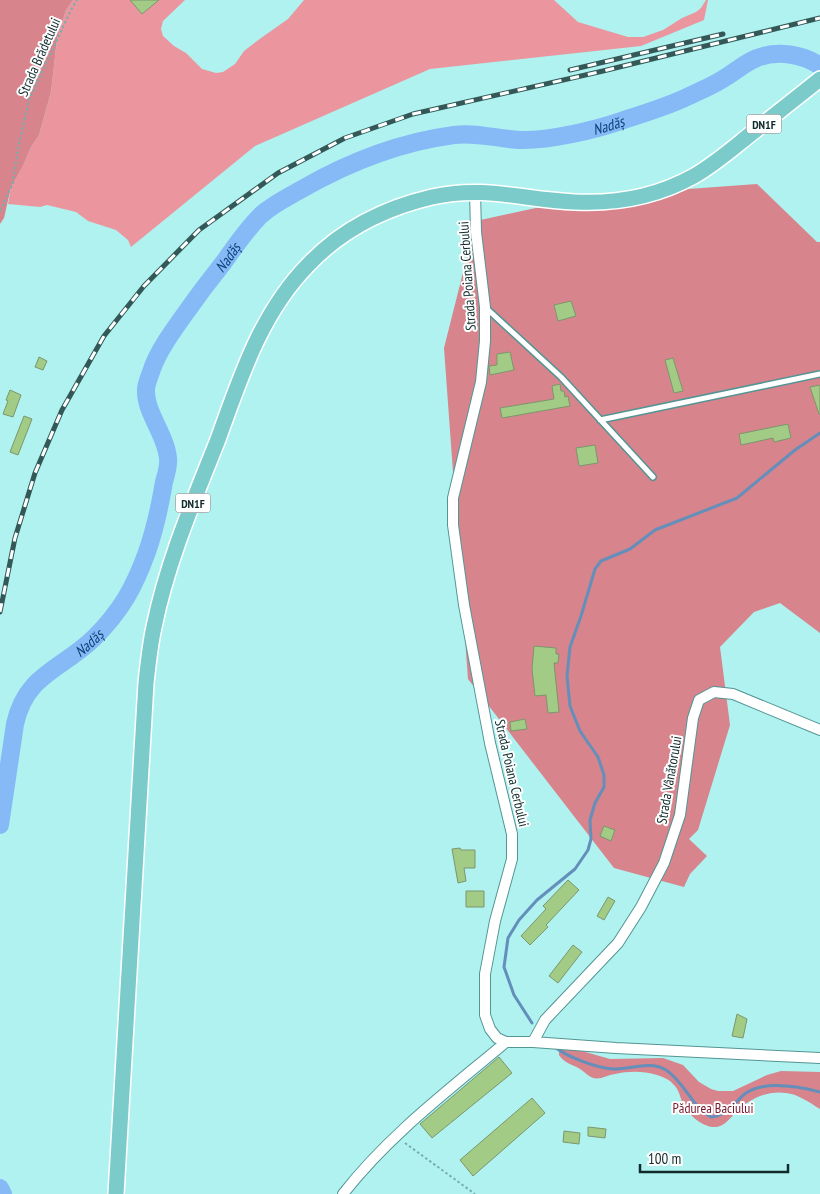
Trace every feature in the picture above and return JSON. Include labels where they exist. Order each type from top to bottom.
[{"type":"main road","name":"DN1F","points":[[116,1194],[146,682],[156,617],[176,552],[256,342],[275,306],[308,264],[332,243],[369,220],[404,205],[458,192],[475,191],[528,196],[555,201],[586,202],[627,199],[657,192],[692,177],[727,154],[817,81]]},
{"type":"street","name":"Strada Poiana Cerbului","points":[[475,191],[476,232],[485,307],[485,342],[481,382],[452,498],[453,525],[462,598],[490,743],[512,834],[512,859],[495,921],[485,974],[485,1015],[490,1029],[497,1038],[506,1042]]},
{"type":"street","name":"Strada Vânătorului","points":[[533,1042],[545,1020],[618,943],[641,907],[664,863],[680,815],[693,718],[698,700],[714,692],[733,694],[820,730]]},
{"type":"street","points":[[344,1194],[364,1168],[396,1136],[506,1042],[820,1058]]},
{"type":"lane","points":[[485,307],[561,377],[653,477]]},
{"type":"lane","points":[[600,420],[820,374]]},
{"type":"path","name":"Strada Brădetului","points":[[0,211],[13,183],[19,143],[29,100],[77,0]]},
{"type":"path","points":[[396,1136],[476,1194]]},
{"type":"shaded area","points":[[73,0],[185,0],[163,21],[161,29],[163,36],[174,46],[186,53],[202,69],[216,73],[223,72],[235,64],[244,51],[288,19],[304,0],[554,0],[578,22],[628,37],[643,37],[663,30],[696,12],[708,0],[704,20],[641,46],[430,69],[255,146],[131,247],[128,240],[116,230],[88,221],[76,212],[47,205],[40,207],[8,204],[11,187],[39,135],[51,92],[57,39],[66,10]]},
{"type":"green space","points":[[0,0],[73,0],[66,10],[57,39],[51,92],[39,135],[11,187],[4,218],[0,224]]},
{"type":"green space","points":[[757,184],[817,242],[820,242],[820,633],[780,603],[754,612],[720,647],[730,725],[698,830],[689,839],[707,856],[690,874],[684,887],[614,868],[468,679],[444,348],[476,221],[591,196]]},
{"type":"green space","name":"Pădurea Baciului","points":[[563,1048],[575,1049],[610,1059],[663,1058],[683,1065],[699,1082],[718,1091],[733,1091],[767,1075],[781,1071],[820,1072],[820,1109],[795,1095],[779,1092],[772,1093],[759,1096],[747,1103],[720,1126],[708,1126],[695,1119],[688,1112],[677,1088],[666,1078],[636,1072],[593,1078],[561,1058],[559,1051]]},
{"type":"building","points":[[130,0],[159,0],[142,14]]},
{"type":"building","points":[[571,301],[576,316],[558,321],[554,305]]},
{"type":"building","points":[[510,352],[514,370],[490,375],[489,366],[497,365],[497,354]]},
{"type":"building","points":[[39,357],[47,361],[43,370],[35,367]]},
{"type":"building","points":[[673,358],[683,391],[674,393],[665,360]]},
{"type":"building","points":[[560,384],[561,391],[564,391],[565,397],[568,396],[570,406],[502,418],[500,408],[554,399],[552,386]]},
{"type":"building","points":[[820,385],[820,414],[819,414],[810,387]]},
{"type":"building","points":[[10,390],[21,395],[13,417],[3,414]]},
{"type":"building","points":[[24,416],[32,419],[18,455],[10,452]]},
{"type":"building","points":[[788,424],[791,438],[774,442],[773,438],[741,445],[739,434]]},
{"type":"building","points":[[595,445],[598,463],[579,466],[576,448]]},
{"type":"building","points":[[534,646],[556,648],[556,654],[559,654],[558,663],[554,663],[559,712],[548,713],[546,695],[535,696],[532,669]]},
{"type":"building","points":[[525,719],[527,729],[511,731],[510,722]]},
{"type":"building","points":[[604,826],[615,830],[611,841],[600,836]]},
{"type":"building","points":[[460,848],[461,850],[475,850],[475,868],[464,868],[466,881],[458,883],[452,849]]},
{"type":"building","points":[[568,880],[579,890],[530,945],[521,936],[546,909],[543,906]]},
{"type":"building","points":[[466,891],[484,891],[484,907],[466,907]]},
{"type":"building","points":[[608,897],[615,901],[604,920],[597,916]]},
{"type":"building","points":[[573,945],[582,952],[558,983],[549,976]]},
{"type":"building","points":[[737,1014],[747,1019],[743,1038],[732,1036]]},
{"type":"building","points":[[499,1057],[512,1073],[432,1138],[420,1124]]},
{"type":"building","points":[[532,1098],[545,1113],[473,1176],[460,1160]]},
{"type":"building","points":[[588,1127],[606,1129],[605,1138],[588,1136]]},
{"type":"building","points":[[564,1131],[580,1133],[579,1144],[563,1142]]},
{"type":"waterway","name":"Nadăș","points":[[0,825],[15,724],[20,707],[36,683],[82,649],[112,618],[132,588],[147,552],[157,517],[168,464],[164,441],[152,415],[147,398],[146,386],[154,363],[164,345],[202,290],[261,215],[271,207],[320,179],[376,154],[395,148],[434,138],[463,134],[531,140],[585,131],[655,110],[713,85],[757,58],[773,54],[798,56],[820,66]]},
{"type":"waterway","points":[[532,1023],[514,995],[504,967],[508,938],[519,920],[537,900],[575,869],[588,850],[591,839],[590,820],[595,803],[604,787],[604,775],[598,757],[580,731],[570,706],[567,676],[570,647],[595,569],[601,561],[630,549],[655,530],[737,498],[795,450],[820,433]]},
{"type":"waterway","points":[[555,1047],[574,1058],[606,1068],[660,1067],[676,1078],[700,1109],[711,1117],[722,1114],[746,1093],[754,1089],[783,1086],[820,1092]]},
{"type":"waterway","name":"Nadăș","points":[[0,1188],[3,1194]]},
{"type":"railway","points":[[0,612],[15,538],[35,473],[62,410],[104,336],[144,286],[199,230],[278,173],[345,138],[413,114],[603,71],[820,18]]},
{"type":"railway","points":[[570,70],[723,34]]}]
